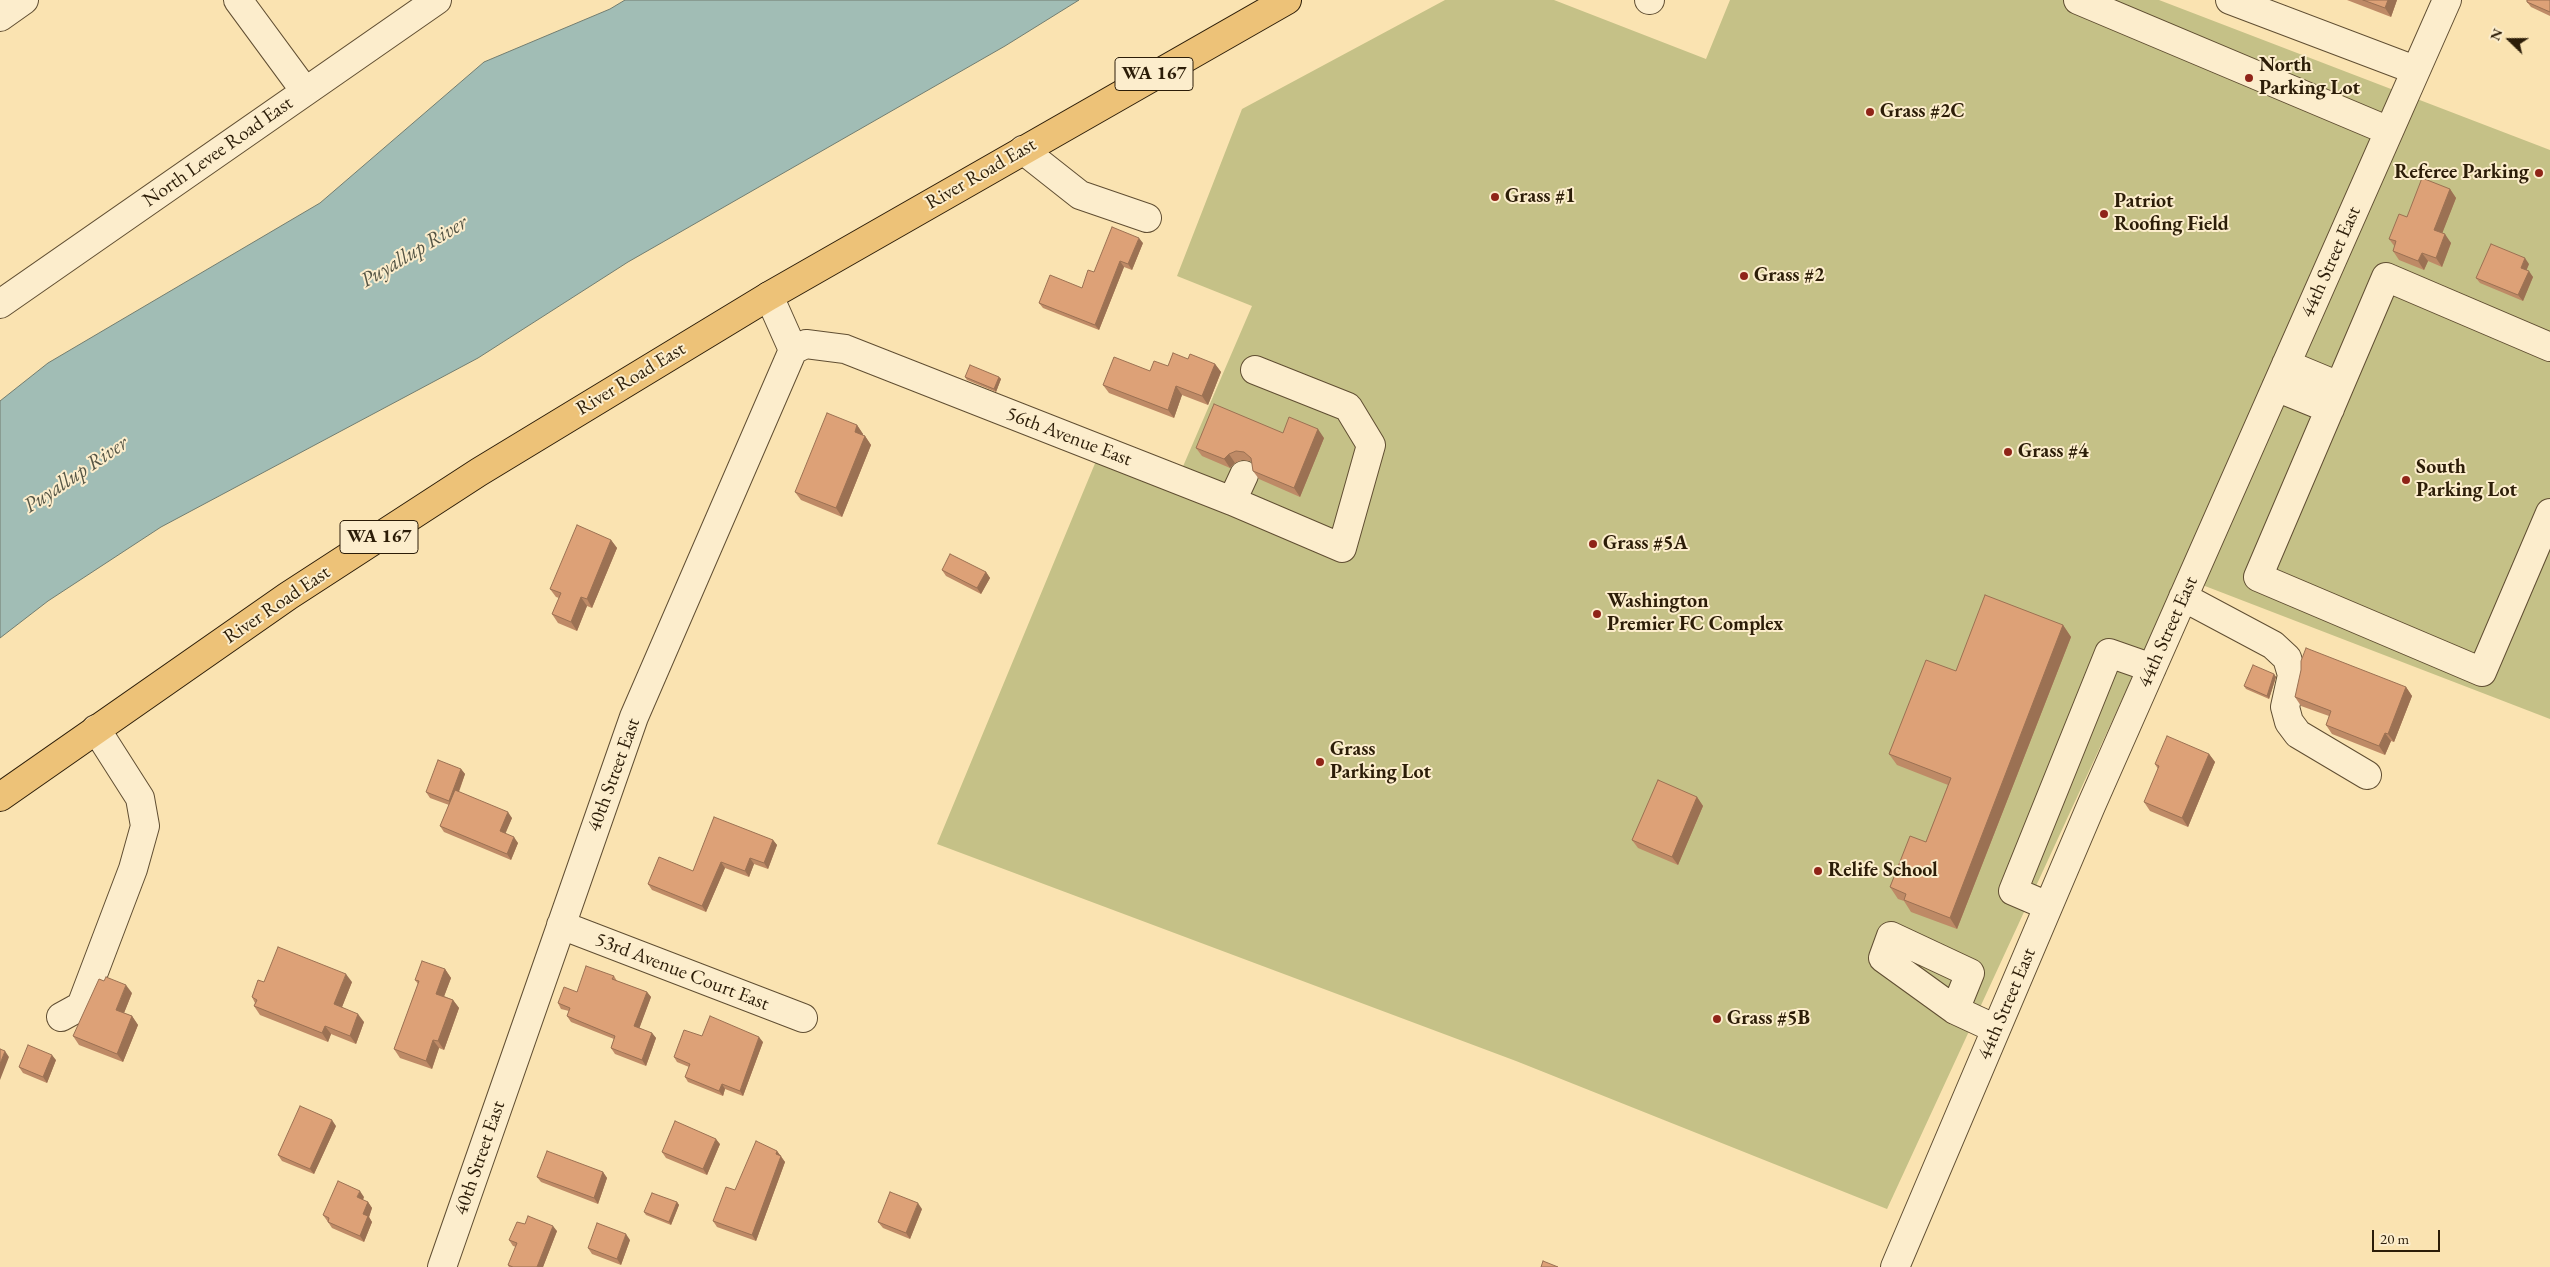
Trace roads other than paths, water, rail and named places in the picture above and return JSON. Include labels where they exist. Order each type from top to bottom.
[{"type":"main road","name":"River Road East","points":[[0,797],[288,596],[471,477],[769,296],[1286,0]]},
{"type":"street","points":[[0,17],[24,0]]},
{"type":"street","points":[[238,0],[305,92]]},
{"type":"street","name":"North Levee Road East","points":[[0,304],[437,0]]},
{"type":"street","points":[[2078,0],[2389,131]]},
{"type":"street","points":[[2230,0],[2415,70]]},
{"type":"street","name":"44th Street East","points":[[1895,1267],[2048,906],[2447,0]]},
{"type":"street","points":[[1023,150],[1080,195],[1147,218]]},
{"type":"street","points":[[2550,347],[2386,277],[2258,577],[2482,672],[2550,512]]},
{"type":"street","points":[[769,296],[793,350]]},
{"type":"street","name":"56th Avenue East","points":[[793,350],[806,344],[845,350],[1232,501],[1342,548],[1371,445],[1348,407],[1255,370]]},
{"type":"street","name":"40th Street East","points":[[442,1267],[634,717],[793,350]]},
{"type":"street","points":[[2281,376],[2335,397]]},
{"type":"street","points":[[1232,501],[1244,475]]},
{"type":"street","points":[[2183,597],[2273,645],[2287,658],[2292,675],[2285,707],[2288,722],[2298,734],[2367,775]]},
{"type":"street","points":[[2048,906],[2013,891],[2108,653],[2152,668]]},
{"type":"street","points":[[61,1017],[81,1006],[133,869],[145,826],[140,798],[96,729]]},
{"type":"street","name":"53rd Avenue Court East","points":[[560,926],[803,1018]]},
{"type":"street","points":[[1955,1010],[1996,1029]]},
{"type":"water","name":"Puyallup River","points":[[625,0],[1079,0],[1005,46],[628,262],[478,358],[161,527],[48,601],[0,638],[0,401],[48,363],[320,203],[484,62],[610,9]]},
{"type":"place","name":"North Parking Lot","points":[[2249,78]]},
{"type":"place","name":"Grass #2C","points":[[1870,112]]},
{"type":"place","name":"Referee Parking","points":[[2539,173]]},
{"type":"place","name":"Grass #1","points":[[1495,197]]},
{"type":"place","name":"Patriot Roofing Field","points":[[2104,214]]},
{"type":"place","name":"Grass #2","points":[[1744,276]]},
{"type":"place","name":"Grass #4","points":[[2008,452]]},
{"type":"place","name":"South Parking Lot","points":[[2406,480]]},
{"type":"place","name":"Grass #5A","points":[[1593,544]]},
{"type":"place","name":"Washington Premier FC Complex","points":[[1597,614]]},
{"type":"place","name":"Grass Parking Lot","points":[[1320,762]]},
{"type":"place","name":"Relife School","points":[[1818,871]]},
{"type":"place","name":"Grass #5B","points":[[1717,1019]]}]
